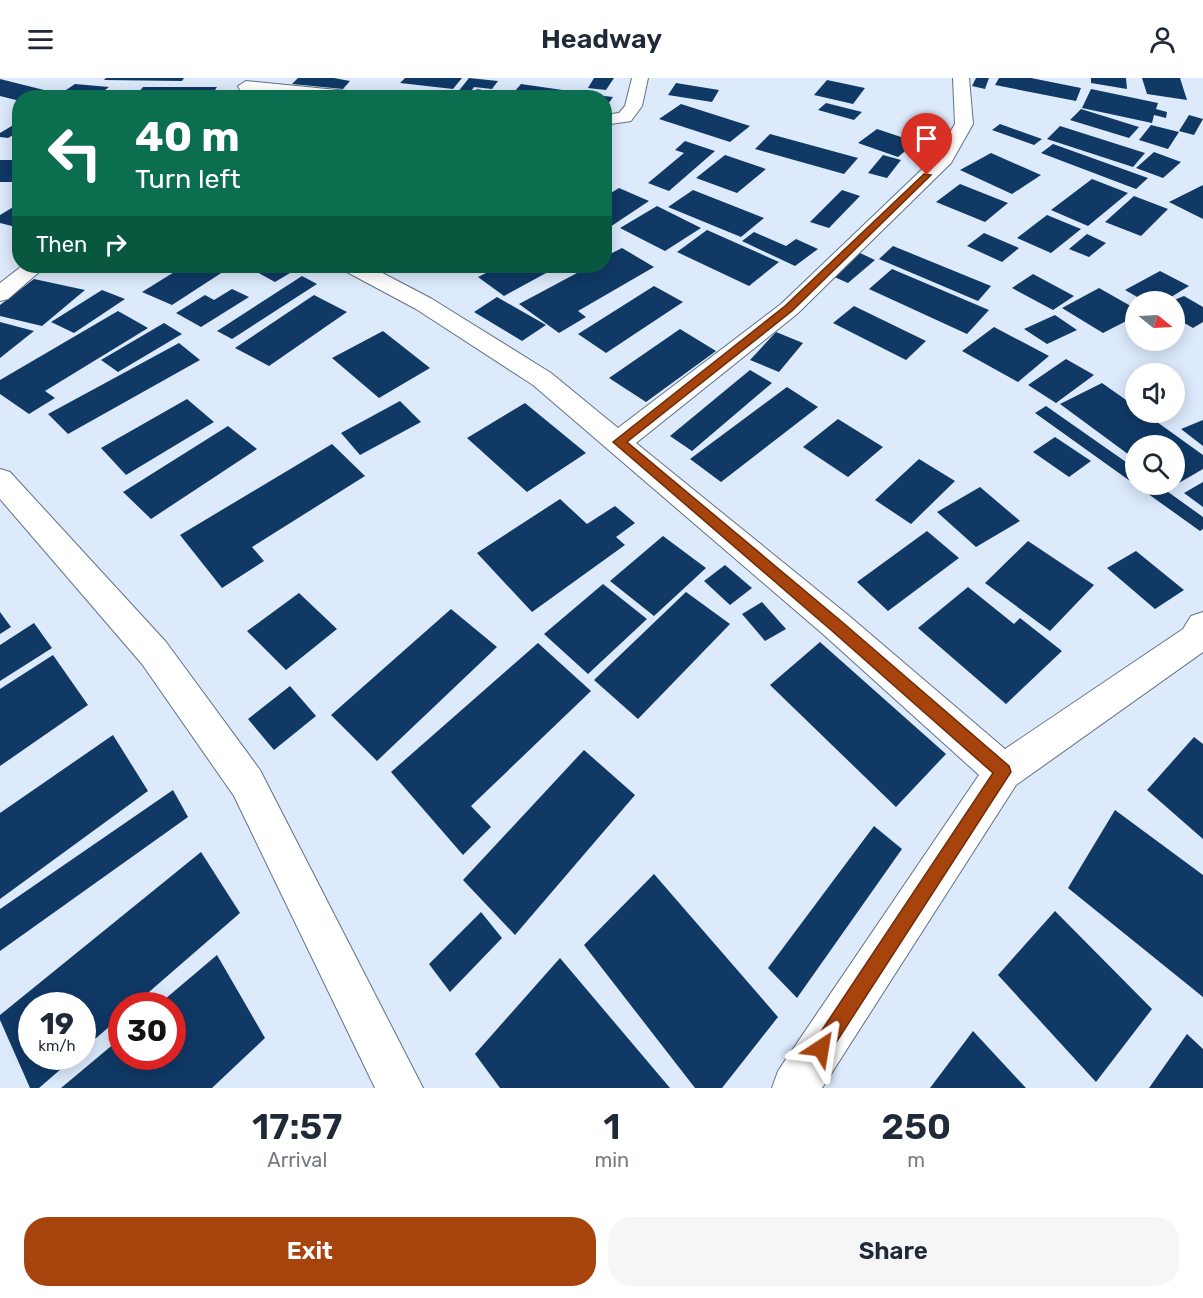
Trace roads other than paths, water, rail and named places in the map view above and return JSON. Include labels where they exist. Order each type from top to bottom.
[{"type":"street","points":[[612,119],[625,117],[633,106],[640,78]]},
{"type":"street","points":[[619,442],[789,309],[944,159],[964,123],[961,78]]},
{"type":"street","points":[[245,87],[279,90]]},
{"type":"street","points":[[0,294],[26,273]]},
{"type":"street","points":[[366,273],[424,304],[542,379],[836,625],[1003,772]]},
{"type":"street","points":[[0,480],[154,653],[247,783],[400,1088]]},
{"type":"street","points":[[795,1088],[1003,772],[1195,639],[1203,626]]}]
